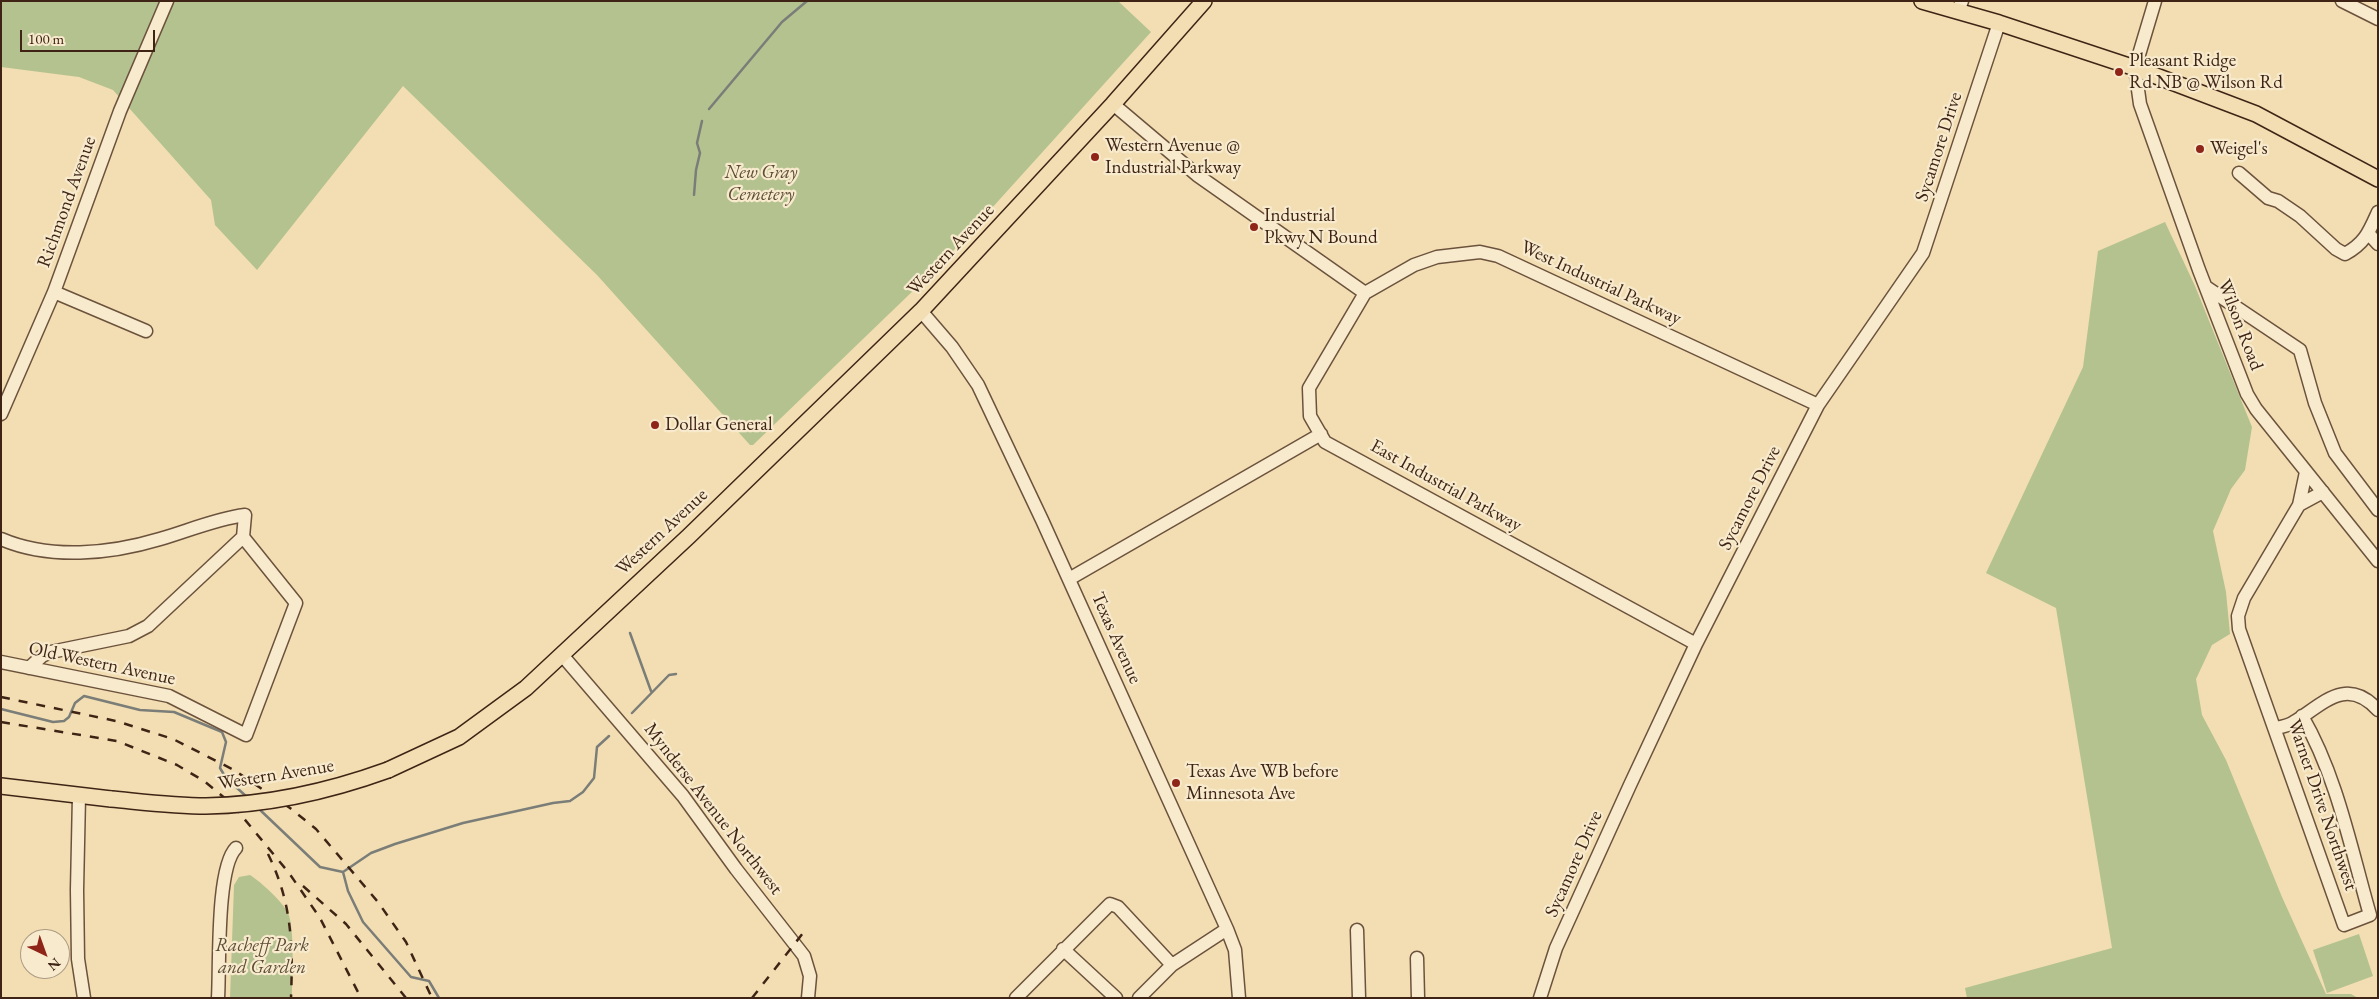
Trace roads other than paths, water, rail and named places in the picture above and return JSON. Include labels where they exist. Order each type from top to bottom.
[{"type":"main road","name":"Western Avenue","points":[[1,786],[80,796],[206,806],[247,803],[323,791],[388,770],[439,748],[479,724],[526,688],[690,536],[921,311],[1113,104],[1204,1]]},
{"type":"main road","points":[[1922,1],[1960,6],[1999,23],[2135,68],[2256,114],[2378,179]]},
{"type":"street","name":"Richmond Avenue","points":[[1,414],[54,292],[120,111],[167,1]]},
{"type":"street","points":[[2135,68],[2155,1]]},
{"type":"street","points":[[2342,1],[2378,18]]},
{"type":"street","name":"Sycamore Drive","points":[[1540,998],[1556,948],[1696,644],[1818,405],[1923,253],[1999,23]]},
{"type":"street","name":"Wilson Road","points":[[2135,68],[2140,104],[2247,394],[2256,409],[2378,561]]},
{"type":"street","points":[[1113,104],[1197,175],[1365,293]]},
{"type":"street","points":[[2239,173],[2268,198],[2278,201],[2300,216],[2336,249],[2345,254],[2359,246],[2368,234],[2378,212]]},
{"type":"street","points":[[2368,234],[2378,244]]},
{"type":"street","name":"West Industrial Parkway","points":[[1365,293],[1414,264],[1437,257],[1480,252],[1498,256],[1818,405]]},
{"type":"street","points":[[2206,287],[2300,350],[2315,403],[2335,453],[2378,510]]},
{"type":"street","points":[[54,292],[146,331]]},
{"type":"street","name":"East Industrial Parkway","points":[[1365,293],[1309,388],[1310,416],[1325,442],[1696,644]]},
{"type":"street","name":"Texas Avenue","points":[[921,311],[952,347],[978,385],[1069,579],[1236,950],[1239,998]]},
{"type":"street","points":[[1069,579],[1321,434]]},
{"type":"street","points":[[2299,505],[2306,472]]},
{"type":"street","points":[[2299,505],[2323,492]]},
{"type":"street","name":"Warner Drive Northwest","points":[[2299,505],[2244,598],[2238,616],[2239,629],[2344,925],[2370,915],[2340,807],[2314,737],[2302,716]]},
{"type":"street","points":[[1,539],[21,548],[83,554],[158,540],[226,517],[244,515],[243,537],[148,626],[129,636],[51,652],[42,656],[29,668]]},
{"type":"street","name":"Old Western Avenue","points":[[1,662],[169,696],[246,735],[296,603],[243,537]]},
{"type":"street","name":"Mynderse Avenue Northwest","points":[[562,655],[683,796],[736,869],[804,956],[810,976],[808,998]]},
{"type":"street","points":[[2275,728],[2293,723],[2329,697],[2337,695],[2366,700],[2378,710]]},
{"type":"street","points":[[80,796],[77,942],[80,984],[84,998]]},
{"type":"street","points":[[218,998],[222,894],[227,863],[236,848]]},
{"type":"street","points":[[1016,998],[1110,904],[1118,908],[1172,965]]},
{"type":"street","points":[[1139,998],[1172,965],[1227,929]]},
{"type":"street","points":[[1357,930],[1360,998]]},
{"type":"street","points":[[1063,949],[1116,998]]},
{"type":"street","points":[[1417,958],[1418,998]]},
{"type":"waterway","points":[[709,109],[782,22],[807,1]]},
{"type":"waterway","points":[[694,195],[696,170],[700,153],[697,143],[702,121]]},
{"type":"waterway","points":[[630,633],[651,691]]},
{"type":"waterway","points":[[632,713],[669,675],[676,674]]},
{"type":"waterway","points":[[1,709],[53,722],[64,721],[69,717],[75,703],[84,696],[140,710],[174,712],[222,732],[226,742],[220,768],[226,778],[247,797]]},
{"type":"waterway","points":[[258,808],[320,867],[343,872],[371,853],[395,844],[463,823],[570,801],[583,792],[594,778],[597,747],[609,736]]},
{"type":"waterway","points":[[343,872],[348,891],[363,922],[411,977],[429,981],[439,998]]},
{"type":"railway","points":[[1,697],[116,721],[173,739],[234,770],[290,808],[316,829],[378,902],[406,942],[432,998]]},
{"type":"railway","points":[[1,722],[117,741],[177,765],[204,781],[232,804],[289,873],[320,918],[361,998]]},
{"type":"railway","points":[[268,854],[282,890],[289,924],[292,960],[291,998]]},
{"type":"railway","points":[[303,886],[346,924],[406,998]]},
{"type":"railway","points":[[752,998],[807,928]]},
{"type":"place","name":"Pleasant Ridge Rd NB @ Wilson Rd","points":[[2119,72]]},
{"type":"place","name":"Weigel's","points":[[2200,149]]},
{"type":"place","name":"Western Avenue @ Industrial Parkway","points":[[1095,157]]},
{"type":"place","name":"Industrial Pkwy N Bound","points":[[1254,227]]},
{"type":"place","name":"Dollar General","points":[[655,425]]},
{"type":"place","name":"Texas Ave WB before Minnesota Ave","points":[[1176,783]]},
{"type":"park label","name":"New Gray Cemetery","points":[[761,184]]},
{"type":"park label","name":"Racheff Park and Garden","points":[[262,957]]}]
